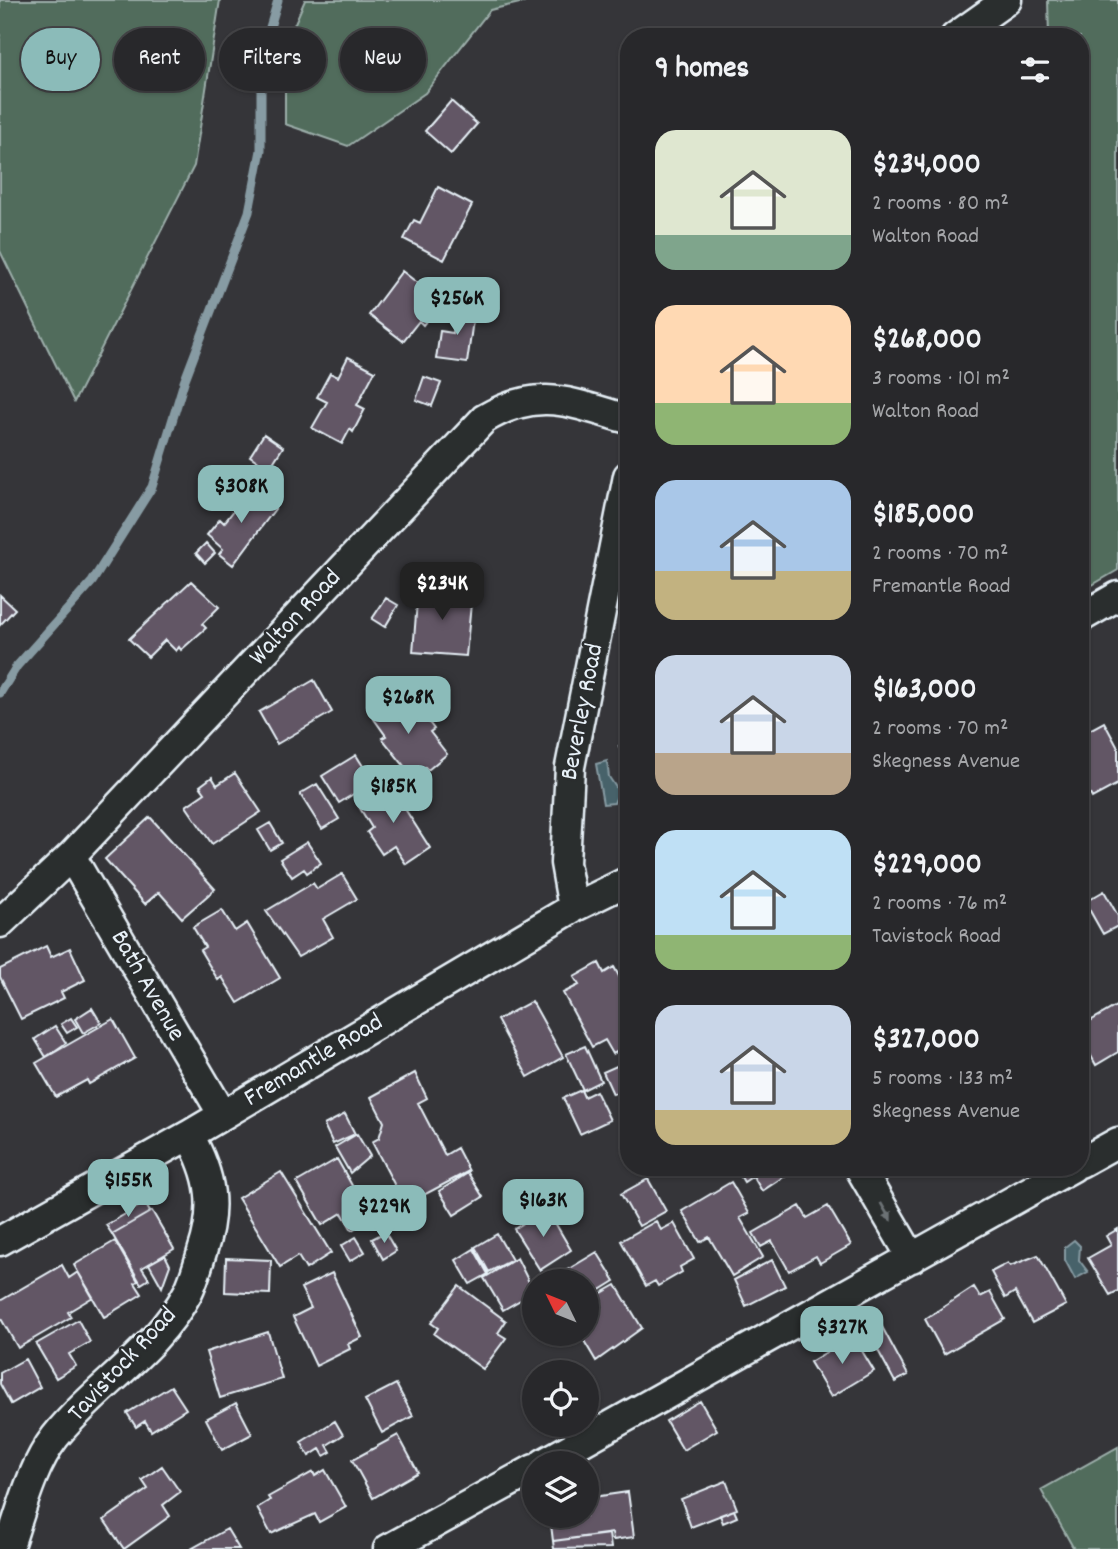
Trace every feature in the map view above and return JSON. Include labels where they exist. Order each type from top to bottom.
[{"type":"street","points":[[968,28],[1007,0]]},
{"type":"street","name":"Walton Road","points":[[0,923],[71,856],[484,419],[510,403],[544,399],[620,417]]},
{"type":"street","name":"Beverley Road","points":[[573,908],[565,863],[570,767],[620,516]]},
{"type":"street","points":[[1089,613],[1118,596]]},
{"type":"street","name":"Bath Avenue","points":[[71,856],[223,1115]]},
{"type":"street","name":"Fremantle Road","points":[[0,1241],[189,1135],[573,908],[620,885]]},
{"type":"street","name":"Tavistock Road","points":[[8,1549],[45,1452],[56,1436],[157,1336],[189,1290],[205,1243],[212,1204],[205,1163],[189,1135]]},
{"type":"street","points":[[1089,1158],[1118,1142]]},
{"type":"street","points":[[864,1176],[912,1258]]},
{"type":"street","points":[[566,1451],[1057,1176]]},
{"type":"street","points":[[388,1549],[522,1476]]},
{"type":"green space","points":[[0,0],[220,0],[194,166],[74,402],[0,251]]},
{"type":"green space","points":[[305,0],[532,0],[490,10],[425,93],[348,146],[285,124],[285,91],[326,91],[326,28],[293,28]]},
{"type":"green space","points":[[1048,0],[1118,0],[1118,570],[1089,587],[1089,28],[1049,28]]},
{"type":"green space","points":[[1118,1447],[1118,1549],[1074,1549],[1041,1490]]},
{"type":"water","points":[[607,761],[609,777],[619,792],[614,803],[603,804],[596,764]]},
{"type":"water","points":[[1074,1240],[1080,1246],[1079,1260],[1088,1272],[1075,1279],[1065,1260],[1065,1247]]},
{"type":"building","points":[[451,101],[477,124],[451,154],[425,131]]},
{"type":"building","points":[[438,187],[472,205],[444,260],[404,239],[414,220],[420,223]]},
{"type":"building","points":[[402,271],[437,298],[431,306],[435,310],[423,325],[419,321],[403,341],[369,315]]},
{"type":"building","points":[[458,304],[475,306],[467,363],[436,359],[440,331],[453,333]]},
{"type":"building","points":[[348,357],[375,371],[357,405],[365,409],[353,432],[350,429],[342,444],[312,428],[327,402],[317,397],[330,373],[338,377]]},
{"type":"building","points":[[424,377],[441,383],[432,406],[416,400]]},
{"type":"building","points":[[264,434],[283,447],[269,469],[250,456]]},
{"type":"building","points":[[247,486],[275,509],[233,565],[219,554],[223,549],[207,535],[220,519],[224,523],[238,505],[234,502]]},
{"type":"building","points":[[206,543],[215,553],[205,563],[196,553]]},
{"type":"building","points":[[191,581],[219,607],[202,624],[206,628],[181,650],[179,647],[176,651],[165,640],[148,657],[129,639]]},
{"type":"building","points":[[418,589],[472,593],[466,656],[413,652]]},
{"type":"building","points":[[0,595],[15,609],[0,625]]},
{"type":"building","points":[[386,598],[398,605],[385,627],[372,619]]},
{"type":"building","points":[[314,680],[332,712],[277,744],[259,712]]},
{"type":"building","points":[[389,695],[406,716],[417,707],[434,729],[430,732],[447,754],[428,770],[425,767],[413,777],[382,738],[386,736],[369,712]]},
{"type":"building","points":[[1104,722],[1118,748],[1118,784],[1092,798],[1089,792],[1089,730]]},
{"type":"building","points":[[356,755],[373,782],[339,803],[322,776]]},
{"type":"building","points":[[235,773],[261,812],[212,844],[186,806],[205,793],[200,786],[212,777],[217,785]]},
{"type":"building","points":[[317,784],[339,819],[322,829],[300,794]]},
{"type":"building","points":[[389,784],[430,848],[406,864],[394,846],[382,854],[367,832],[372,828],[358,805]]},
{"type":"building","points":[[150,817],[215,889],[182,918],[159,892],[145,904],[105,859]]},
{"type":"building","points":[[270,823],[282,843],[270,850],[258,830]]},
{"type":"building","points":[[307,842],[321,863],[307,873],[304,869],[292,877],[280,859]]},
{"type":"building","points":[[342,874],[357,899],[323,919],[333,937],[298,957],[266,911],[313,883],[317,889]]},
{"type":"building","points":[[1104,891],[1118,916],[1118,926],[1103,934],[1089,909],[1089,900]]},
{"type":"building","points":[[222,910],[235,931],[247,923],[280,978],[238,1003],[222,977],[218,980],[200,950],[205,947],[193,927]]},
{"type":"building","points":[[46,946],[51,957],[70,948],[85,980],[61,992],[64,998],[21,1019],[0,977],[0,969]]},
{"type":"building","points":[[599,963],[604,973],[614,967],[620,978],[620,1050],[613,1054],[605,1040],[592,1047],[563,993],[579,985],[574,977]]},
{"type":"building","points":[[532,1001],[563,1057],[528,1077],[497,1020]]},
{"type":"building","points":[[1118,1005],[1118,1052],[1096,1065],[1089,1052],[1089,1022]]},
{"type":"building","points":[[92,1008],[101,1023],[83,1033],[75,1019]]},
{"type":"building","points":[[71,1018],[77,1027],[67,1033],[61,1024]]},
{"type":"building","points":[[113,1019],[135,1058],[89,1084],[87,1080],[56,1097],[36,1063]]},
{"type":"building","points":[[55,1026],[66,1043],[46,1057],[35,1039]]},
{"type":"building","points":[[585,1046],[601,1081],[583,1090],[566,1054]]},
{"type":"building","points":[[620,1064],[620,1091],[613,1094],[603,1072]]},
{"type":"building","points":[[415,1073],[427,1098],[418,1103],[445,1155],[457,1148],[469,1171],[405,1205],[372,1142],[379,1138],[384,1122],[371,1097]]},
{"type":"building","points":[[581,1090],[584,1097],[596,1091],[610,1120],[580,1134],[563,1098]]},
{"type":"building","points":[[345,1114],[355,1134],[333,1144],[324,1125]]},
{"type":"building","points":[[357,1134],[370,1156],[350,1173],[335,1147]]},
{"type":"building","points":[[337,1159],[371,1219],[352,1230],[342,1213],[322,1225],[297,1182]]},
{"type":"building","points":[[281,1172],[331,1253],[306,1269],[298,1256],[280,1267],[238,1198]]},
{"type":"building","points":[[468,1173],[483,1197],[454,1215],[439,1191]]},
{"type":"building","points":[[740,1176],[753,1176],[744,1182]]},
{"type":"building","points":[[753,1176],[785,1176],[762,1191]]},
{"type":"building","points":[[648,1179],[666,1211],[639,1226],[621,1194]]},
{"type":"building","points":[[731,1182],[749,1213],[740,1218],[763,1257],[732,1276],[709,1237],[700,1242],[682,1211]]},
{"type":"building","points":[[391,1188],[402,1208],[377,1224],[365,1204]]},
{"type":"building","points":[[145,1203],[150,1212],[112,1234],[106,1225]]},
{"type":"building","points":[[800,1206],[807,1218],[828,1206],[851,1245],[820,1263],[816,1256],[789,1271],[772,1241],[761,1247],[753,1233]]},
{"type":"building","points":[[547,1209],[571,1250],[539,1269],[514,1229]]},
{"type":"building","points":[[152,1211],[174,1249],[142,1268],[149,1279],[141,1284],[112,1234]]},
{"type":"building","points":[[656,1221],[661,1230],[674,1223],[694,1259],[680,1267],[682,1272],[658,1286],[655,1281],[646,1286],[621,1241]]},
{"type":"building","points":[[1118,1229],[1118,1291],[1110,1295],[1088,1258],[1111,1245],[1106,1236]]},
{"type":"building","points":[[385,1232],[396,1251],[383,1259],[372,1239]]},
{"type":"building","points":[[497,1234],[512,1260],[489,1272],[475,1247]]},
{"type":"building","points":[[356,1237],[365,1252],[350,1261],[341,1246]]},
{"type":"building","points":[[115,1241],[138,1281],[135,1283],[142,1294],[104,1317],[74,1265]]},
{"type":"building","points":[[474,1249],[488,1274],[470,1284],[456,1260]]},
{"type":"building","points":[[597,1252],[615,1281],[599,1291],[599,1269],[569,1269]]},
{"type":"building","points":[[165,1255],[170,1265],[162,1287],[149,1264]]},
{"type":"building","points":[[1038,1255],[1066,1305],[1032,1323],[1015,1292],[1005,1298],[991,1272],[1008,1263],[1010,1266]]},
{"type":"building","points":[[226,1258],[271,1260],[270,1294],[225,1292]]},
{"type":"building","points":[[517,1258],[522,1269],[522,1299],[503,1310],[484,1278]]},
{"type":"building","points":[[772,1260],[785,1286],[746,1306],[734,1280]]},
{"type":"building","points":[[62,1265],[69,1278],[78,1272],[93,1297],[68,1312],[71,1317],[18,1348],[0,1317],[0,1301]]},
{"type":"building","points":[[332,1273],[362,1337],[348,1344],[350,1349],[316,1366],[293,1317],[311,1308],[301,1288]]},
{"type":"building","points":[[616,1285],[642,1328],[595,1360],[587,1346],[599,1346],[599,1295]]},
{"type":"building","points":[[459,1286],[506,1321],[498,1333],[506,1338],[483,1369],[434,1334],[438,1328],[431,1323]]},
{"type":"building","points":[[974,1287],[980,1297],[990,1292],[1005,1319],[944,1354],[925,1319]]},
{"type":"building","points":[[874,1312],[908,1375],[895,1382],[861,1319]]},
{"type":"building","points":[[78,1320],[90,1342],[69,1354],[76,1366],[56,1378],[36,1344]]},
{"type":"building","points":[[268,1332],[282,1379],[220,1398],[206,1352]]},
{"type":"building","points":[[853,1336],[874,1371],[831,1397],[810,1362]]},
{"type":"building","points":[[25,1359],[40,1387],[11,1404],[0,1384],[0,1373]]},
{"type":"building","points":[[396,1384],[413,1416],[382,1433],[365,1400]]},
{"type":"building","points":[[171,1386],[186,1409],[151,1431],[145,1421],[136,1427],[127,1413]]},
{"type":"building","points":[[700,1401],[717,1430],[683,1450],[666,1421]]},
{"type":"building","points":[[236,1403],[252,1434],[222,1450],[206,1419]]},
{"type":"building","points":[[335,1421],[343,1435],[327,1445],[331,1452],[324,1456],[320,1449],[309,1456],[301,1442]]},
{"type":"building","points":[[398,1435],[418,1472],[373,1498],[352,1460]]},
{"type":"building","points":[[162,1466],[180,1492],[163,1505],[170,1516],[124,1549],[104,1520],[148,1489],[142,1480]]},
{"type":"building","points":[[325,1470],[346,1507],[319,1522],[315,1514],[271,1534],[257,1508],[270,1500],[268,1497],[313,1472],[315,1476]]},
{"type":"building","points":[[726,1481],[737,1509],[691,1527],[681,1499]]},
{"type":"building","points":[[628,1492],[634,1537],[613,1540],[612,1533],[553,1541],[551,1528],[599,1528],[599,1496]]},
{"type":"building","points":[[734,1510],[737,1517],[723,1523],[720,1515]]},
{"type":"building","points":[[227,1529],[239,1549],[191,1549]]},
{"type":"building","points":[[609,1534],[611,1548],[554,1549],[553,1541]]},
{"type":"waterway","points":[[0,693],[17,666],[92,582],[152,487],[184,382],[249,212],[261,150],[261,58],[278,0]]}]
